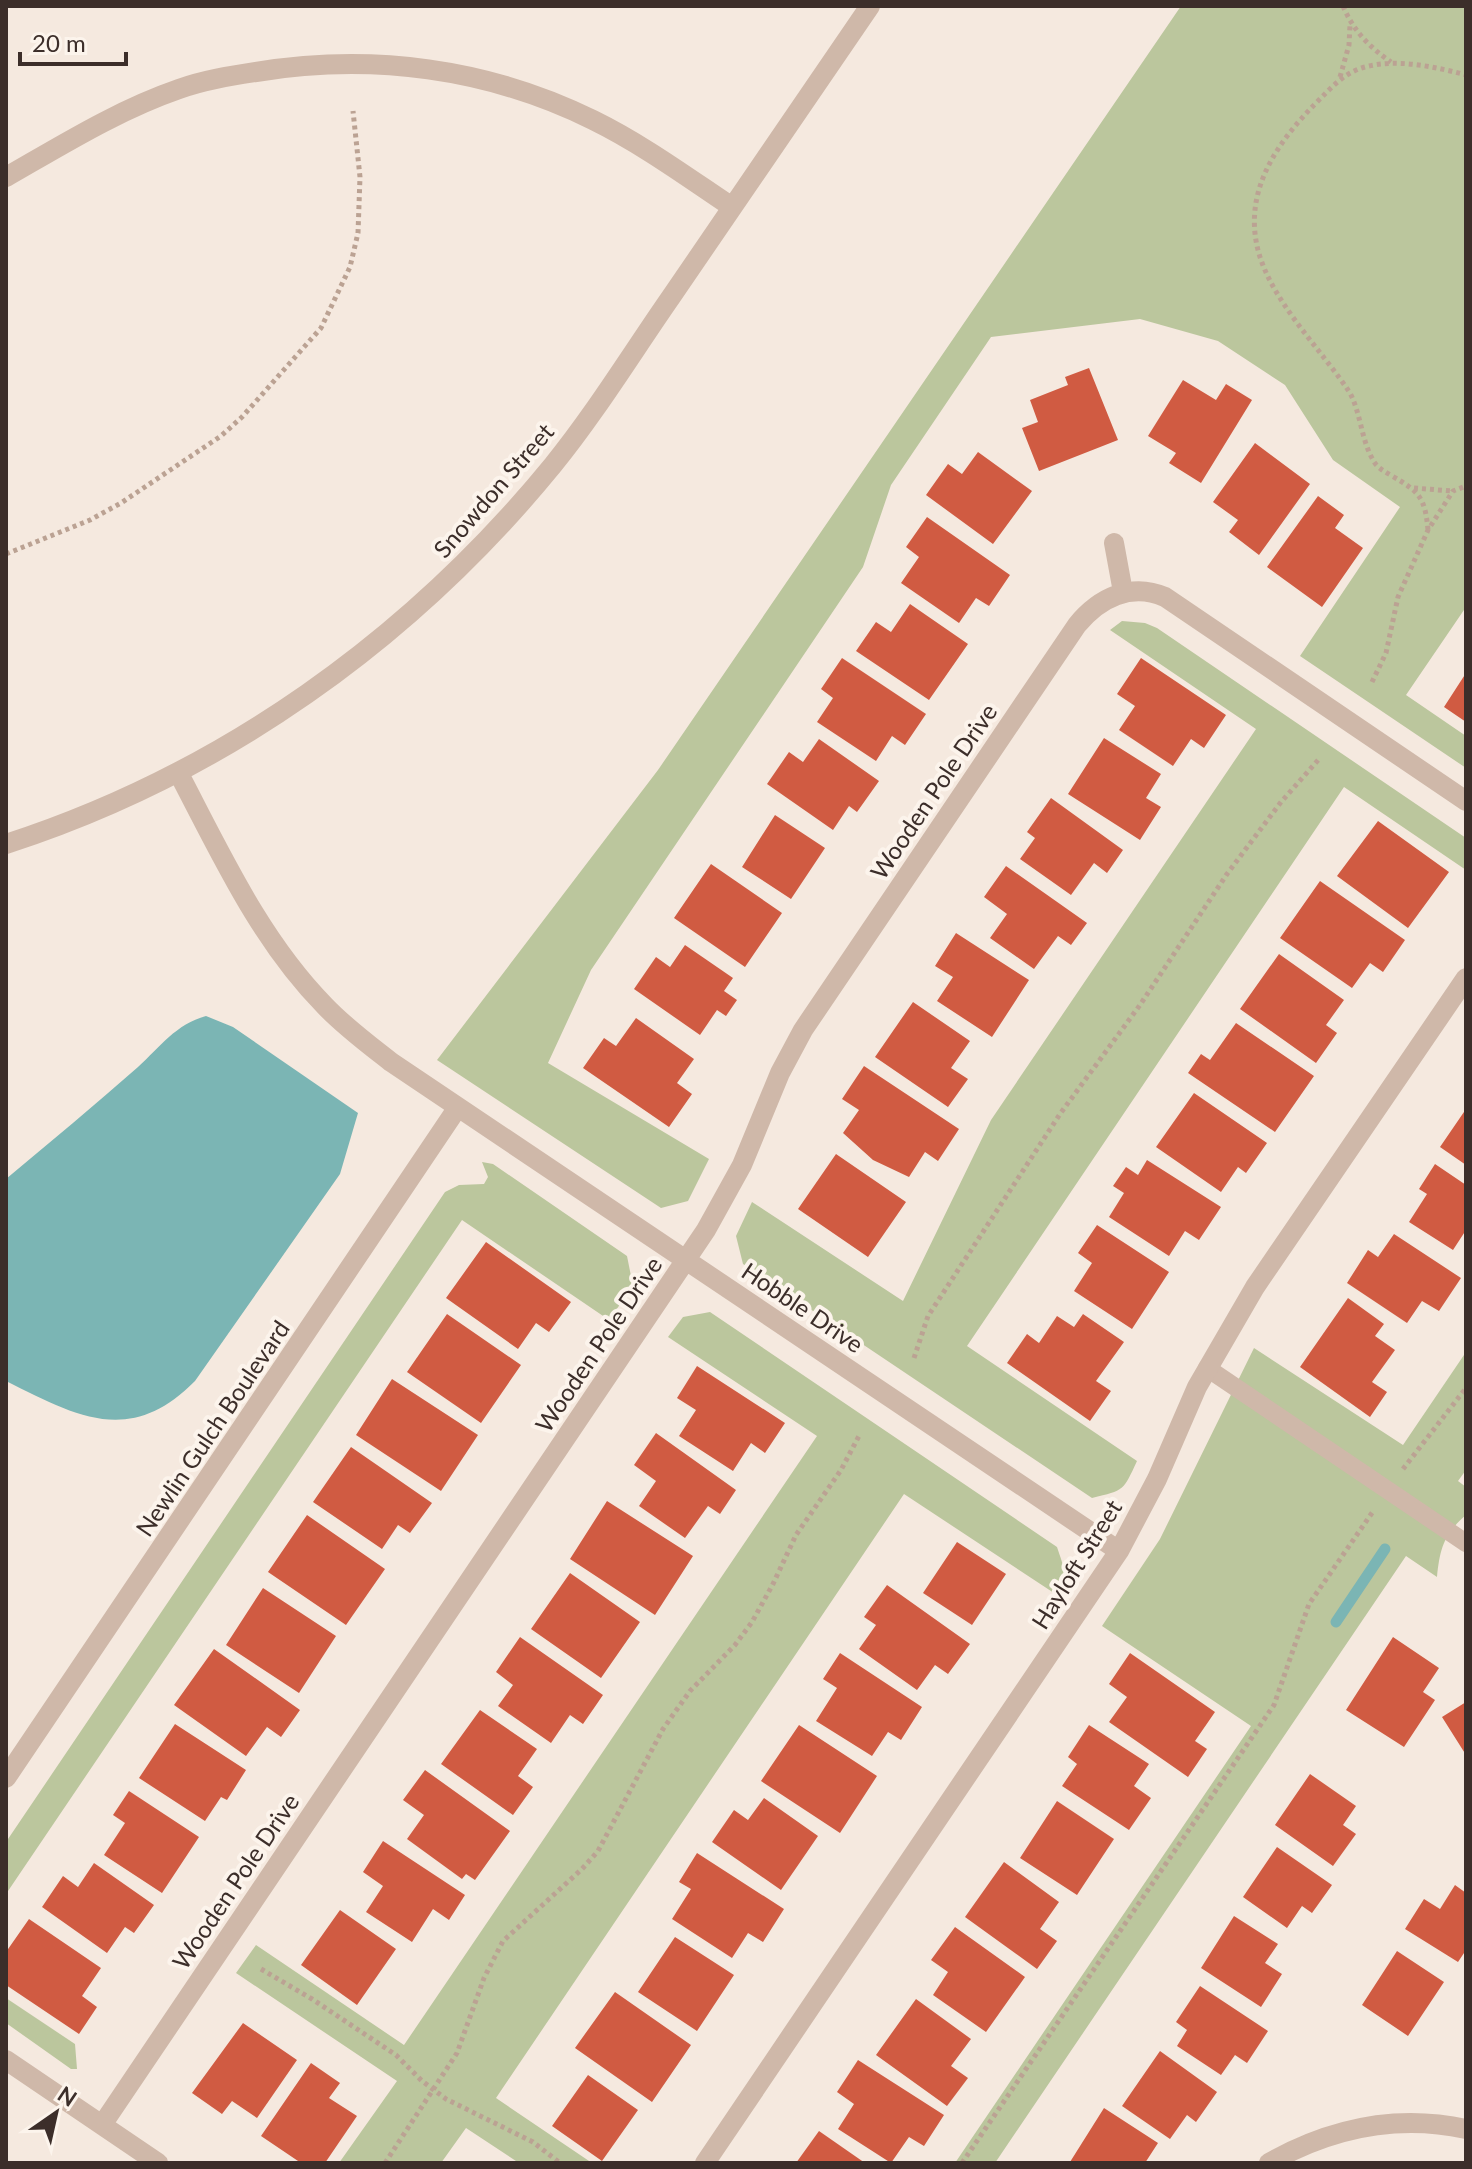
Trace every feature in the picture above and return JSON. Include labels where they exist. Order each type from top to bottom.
[{"type":"street","name":"Snowdon Street","points":[[6,844],[89,813],[220,751],[323,683],[418,608],[469,558],[569,444],[870,6]]},
{"type":"street","points":[[6,177],[81,134],[180,88],[278,68],[360,63],[403,65],[458,74],[515,89],[573,111],[622,135],[732,207]]},
{"type":"street","points":[[1114,543],[1123,592],[1144,591],[1174,603],[1466,801]]},
{"type":"street","name":"Wooden Pole Drive","points":[[102,2125],[687,1259],[732,1185],[789,1052],[817,1007],[1077,625],[1096,605],[1123,592]]},
{"type":"street","name":"Hobble Drive","points":[[178,772],[247,902],[293,970],[325,1006],[359,1037],[458,1107],[1119,1551]]},
{"type":"street","name":"Hayloft Street","points":[[705,2163],[1119,1551],[1157,1479],[1207,1368],[1255,1287],[1466,978]]},
{"type":"street","name":"Newlin Gulch Boulevard","points":[[6,1778],[458,1107]]},
{"type":"street","points":[[6,2060],[158,2163]]},
{"type":"street","points":[[1269,2163],[1324,2136],[1372,2125],[1424,2122],[1466,2129]]},
{"type":"lane","points":[[1207,1368],[1466,1543]]},
{"type":"path","points":[[1343,6],[1351,23],[1376,52],[1391,62]]},
{"type":"path","points":[[1340,78],[1351,23]]},
{"type":"path","points":[[1428,530],[1424,503],[1413,488],[1377,466],[1365,444],[1358,411],[1350,393],[1268,277],[1253,230],[1255,200],[1277,147],[1340,78],[1369,66],[1391,62],[1466,75]]},
{"type":"path","points":[[6,554],[90,520],[121,503],[221,436],[242,417],[321,328],[350,267],[358,233],[360,177],[353,111]]},
{"type":"path","points":[[1413,488],[1453,491],[1466,486]]},
{"type":"path","points":[[1372,682],[1386,653],[1398,597],[1428,530],[1453,491]]},
{"type":"path","points":[[914,1358],[928,1316],[1054,1123],[1140,1005],[1227,874],[1281,802],[1319,759]]},
{"type":"path","points":[[962,2163],[1274,1705],[1309,1604],[1387,1491],[1466,1388]]},
{"type":"path","points":[[385,2163],[457,2053],[484,1978],[503,1941],[598,1851],[663,1729],[690,1691],[735,1645],[752,1622],[796,1535],[841,1470],[860,1434]]},
{"type":"path","points":[[261,1969],[396,2055],[446,2099],[533,2142],[560,2163]]},
{"type":"green space","points":[[1181,6],[1466,6],[1466,607],[1406,695],[1466,736],[1466,768],[1300,656],[1400,507],[1333,460],[1285,385],[1218,341],[1140,319],[991,337],[891,485],[863,567],[591,970],[548,1063],[709,1159],[688,1201],[661,1208],[437,1060],[658,770]]},
{"type":"green space","points":[[1122,621],[1145,623],[1157,628],[1466,838],[1466,870],[1344,787],[967,1346],[1137,1461],[1122,1488],[1092,1498],[743,1264],[736,1236],[752,1202],[903,1301],[991,1120],[1256,729],[1110,630]]},
{"type":"green space","points":[[482,1162],[493,1164],[627,1256],[633,1286],[609,1320],[462,1220],[6,1894],[6,1842],[445,1192],[459,1185],[484,1184],[488,1177]]},
{"type":"green space","points":[[710,1312],[1057,1547],[1063,1566],[1062,1580],[1054,1593],[904,1494],[496,2098],[592,2163],[519,2163],[466,2128],[441,2163],[339,2163],[397,2081],[236,1973],[256,1945],[404,2045],[817,1436],[668,1337],[683,1317]]},
{"type":"green space","points":[[1254,1348],[1403,1445],[1466,1352],[1466,1470],[1458,1481],[1466,1487],[1466,1515],[1444,1542],[1437,1577],[1406,1556],[995,2163],[955,2163],[1251,1726],[1102,1626],[1160,1539]]},
{"type":"green space","points":[[6,1998],[75,2044],[77,2069],[71,2069],[6,2023]]},
{"type":"water","points":[[206,1016],[233,1027],[358,1113],[340,1174],[195,1381],[171,1401],[148,1414],[125,1419],[102,1419],[79,1414],[6,1381],[6,1179],[177,1030]]},
{"type":"building","points":[[1089,368],[1118,440],[1039,471],[1022,428],[1038,422],[1030,400],[1068,385],[1065,377]]},
{"type":"building","points":[[1183,380],[1216,400],[1226,384],[1252,400],[1201,483],[1169,463],[1176,453],[1148,436]]},
{"type":"building","points":[[1255,443],[1310,484],[1259,555],[1229,532],[1238,520],[1213,502]]},
{"type":"building","points":[[978,452],[1032,491],[993,544],[926,495],[948,464],[962,474]]},
{"type":"building","points":[[1318,496],[1344,515],[1335,528],[1363,548],[1322,607],[1267,567]]},
{"type":"building","points":[[927,517],[1010,575],[989,606],[976,598],[959,623],[901,583],[919,557],[906,547]]},
{"type":"building","points":[[910,604],[968,644],[929,700],[856,651],[876,622],[891,632]]},
{"type":"building","points":[[842,658],[926,714],[905,745],[892,736],[876,761],[817,722],[833,698],[821,689]]},
{"type":"building","points":[[1141,658],[1226,715],[1204,748],[1191,739],[1173,766],[1119,730],[1135,706],[1117,694]]},
{"type":"building","points":[[1466,673],[1466,722],[1444,707]]},
{"type":"building","points":[[1104,738],[1161,774],[1146,798],[1161,807],[1140,840],[1068,794]]},
{"type":"building","points":[[819,739],[879,781],[857,812],[849,806],[833,830],[767,784],[789,752],[803,762]]},
{"type":"building","points":[[1051,798],[1123,850],[1107,873],[1094,863],[1071,895],[1020,859],[1035,838],[1027,832]]},
{"type":"building","points":[[775,815],[825,848],[791,899],[742,867]]},
{"type":"building","points":[[1378,821],[1449,872],[1408,928],[1337,876]]},
{"type":"building","points":[[711,864],[782,913],[745,967],[674,918]]},
{"type":"building","points":[[1006,866],[1087,923],[1071,945],[1058,936],[1034,969],[990,938],[1007,914],[984,897]]},
{"type":"building","points":[[1320,881],[1405,940],[1383,972],[1370,963],[1352,988],[1280,938]]},
{"type":"building","points":[[956,933],[1029,980],[992,1037],[937,1001],[953,977],[935,966]]},
{"type":"building","points":[[685,945],[733,978],[724,991],[737,1000],[726,1016],[717,1010],[700,1035],[634,989],[656,957],[670,967]]},
{"type":"building","points":[[1279,954],[1344,1000],[1326,1025],[1337,1033],[1316,1063],[1240,1009]]},
{"type":"building","points":[[913,1002],[970,1041],[951,1068],[968,1079],[948,1107],[875,1057]]},
{"type":"building","points":[[636,1018],[694,1059],[677,1083],[692,1094],[669,1127],[583,1068],[604,1038],[616,1046]]},
{"type":"building","points":[[1236,1023],[1314,1076],[1275,1132],[1188,1073],[1201,1054],[1210,1060]]},
{"type":"building","points":[[864,1066],[959,1129],[938,1161],[925,1152],[909,1177],[873,1160],[843,1133],[859,1110],[842,1099]]},
{"type":"building","points":[[1194,1093],[1267,1143],[1246,1173],[1238,1167],[1221,1192],[1156,1147]]},
{"type":"building","points":[[1466,1109],[1466,1165],[1440,1147]]},
{"type":"building","points":[[836,1154],[906,1202],[868,1257],[798,1209]]},
{"type":"building","points":[[1147,1160],[1221,1207],[1199,1240],[1185,1231],[1169,1256],[1109,1217],[1124,1193],[1113,1186],[1126,1167],[1138,1175]]},
{"type":"building","points":[[1435,1164],[1466,1185],[1466,1230],[1453,1250],[1409,1222],[1427,1194],[1419,1189]]},
{"type":"building","points":[[1097,1225],[1169,1272],[1132,1329],[1074,1291],[1092,1263],[1078,1253]]},
{"type":"building","points":[[1394,1234],[1461,1278],[1439,1311],[1422,1301],[1407,1323],[1347,1283],[1368,1250],[1378,1257]]},
{"type":"building","points":[[486,1242],[571,1302],[549,1332],[536,1323],[518,1349],[446,1298]]},
{"type":"building","points":[[1348,1298],[1384,1324],[1375,1336],[1395,1350],[1372,1382],[1387,1392],[1370,1417],[1300,1367]]},
{"type":"building","points":[[447,1314],[521,1365],[481,1423],[407,1372]]},
{"type":"building","points":[[1083,1314],[1124,1342],[1096,1381],[1111,1391],[1090,1421],[1007,1363],[1027,1334],[1039,1343],[1057,1316],[1074,1327]]},
{"type":"building","points":[[697,1366],[785,1423],[765,1453],[751,1443],[733,1471],[679,1436],[696,1410],[677,1398]]},
{"type":"building","points":[[392,1379],[478,1435],[441,1491],[356,1435]]},
{"type":"building","points":[[656,1433],[736,1490],[720,1514],[708,1506],[685,1538],[639,1506],[656,1481],[634,1465]]},
{"type":"building","points":[[351,1447],[432,1503],[410,1533],[398,1525],[382,1549],[313,1502]]},
{"type":"building","points":[[607,1501],[693,1556],[655,1615],[570,1559]]},
{"type":"building","points":[[307,1515],[385,1569],[346,1625],[268,1572]]},
{"type":"building","points":[[957,1542],[1006,1574],[972,1625],[923,1593]]},
{"type":"building","points":[[570,1573],[640,1622],[601,1678],[531,1629]]},
{"type":"building","points":[[887,1585],[970,1644],[948,1674],[935,1665],[917,1690],[859,1649],[876,1625],[864,1617]]},
{"type":"building","points":[[263,1588],[336,1636],[299,1693],[226,1645]]},
{"type":"building","points":[[520,1637],[603,1695],[583,1724],[570,1715],[551,1743],[498,1706],[513,1685],[496,1672]]},
{"type":"building","points":[[1393,1637],[1439,1668],[1423,1692],[1435,1700],[1404,1747],[1346,1710]]},
{"type":"building","points":[[214,1649],[300,1710],[281,1737],[267,1727],[246,1756],[174,1705]]},
{"type":"building","points":[[840,1653],[922,1707],[901,1740],[888,1732],[872,1756],[816,1721],[837,1688],[823,1679]]},
{"type":"building","points":[[1130,1653],[1215,1712],[1195,1741],[1207,1749],[1188,1777],[1109,1722],[1127,1697],[1109,1684]]},
{"type":"building","points":[[1466,1702],[1466,1755],[1442,1717]]},
{"type":"building","points":[[480,1710],[537,1749],[518,1776],[533,1787],[513,1815],[441,1764]]},
{"type":"building","points":[[175,1724],[246,1770],[227,1800],[221,1797],[205,1821],[139,1778]]},
{"type":"building","points":[[799,1725],[877,1776],[840,1833],[761,1781]]},
{"type":"building","points":[[1089,1725],[1149,1764],[1134,1786],[1151,1798],[1129,1830],[1062,1786],[1077,1764],[1068,1757]]},
{"type":"building","points":[[425,1770],[510,1831],[475,1880],[466,1874],[462,1879],[407,1839],[424,1815],[403,1800]]},
{"type":"building","points":[[1310,1774],[1356,1806],[1343,1825],[1356,1834],[1333,1866],[1275,1825]]},
{"type":"building","points":[[129,1791],[199,1837],[162,1893],[104,1855],[125,1823],[113,1815]]},
{"type":"building","points":[[764,1798],[818,1836],[781,1890],[712,1842],[734,1810],[748,1820]]},
{"type":"building","points":[[1057,1801],[1114,1839],[1077,1895],[1020,1858]]},
{"type":"building","points":[[383,1841],[465,1895],[449,1920],[433,1909],[412,1942],[366,1912],[383,1886],[363,1872]]},
{"type":"building","points":[[1277,1847],[1332,1885],[1312,1913],[1302,1906],[1287,1928],[1243,1897]]},
{"type":"building","points":[[697,1853],[784,1909],[763,1942],[748,1933],[732,1958],[672,1919],[691,1889],[679,1882]]},
{"type":"building","points":[[1004,1862],[1059,1902],[1040,1929],[1057,1941],[1037,1969],[965,1917]]},
{"type":"building","points":[[94,1863],[154,1905],[134,1933],[125,1927],[107,1953],[42,1907],[63,1876],[78,1887]]},
{"type":"building","points":[[1455,1885],[1466,1893],[1466,1950],[1458,1962],[1405,1929],[1424,1899],[1440,1909]]},
{"type":"building","points":[[340,1910],[396,1949],[357,2005],[301,1965]]},
{"type":"building","points":[[1234,1916],[1278,1944],[1265,1963],[1282,1974],[1261,2007],[1201,1968]]},
{"type":"building","points":[[29,1919],[101,1968],[82,1996],[97,2007],[79,2034],[6,1985],[6,1952]]},
{"type":"building","points":[[955,1927],[1025,1977],[986,2032],[933,1995],[948,1972],[931,1960]]},
{"type":"building","points":[[675,1937],[734,1975],[697,2031],[638,1992]]},
{"type":"building","points":[[1397,1951],[1444,1982],[1408,2036],[1362,2005]]},
{"type":"building","points":[[1200,1986],[1268,2031],[1247,2063],[1235,2055],[1221,2075],[1177,2046],[1187,2030],[1176,2022]]},
{"type":"building","points":[[615,1992],[691,2045],[652,2102],[575,2048]]},
{"type":"building","points":[[916,1999],[971,2039],[951,2066],[968,2078],[947,2106],[876,2055]]},
{"type":"building","points":[[243,2023],[297,2060],[257,2118],[232,2101],[222,2114],[192,2093]]},
{"type":"building","points":[[1160,2051],[1217,2092],[1196,2122],[1187,2115],[1170,2139],[1122,2106]]},
{"type":"building","points":[[858,2060],[944,2115],[924,2146],[909,2137],[891,2163],[838,2129],[854,2104],[837,2092]]},
{"type":"building","points":[[311,2063],[340,2083],[329,2098],[357,2116],[325,2163],[301,2163],[261,2136]]},
{"type":"building","points":[[588,2075],[638,2110],[602,2161],[552,2126]]},
{"type":"building","points":[[1104,2108],[1158,2143],[1145,2163],[1070,2162]]},
{"type":"building","points":[[819,2131],[865,2163],[796,2163]]},
{"type":"waterway","points":[[1336,1622],[1385,1549]]}]
